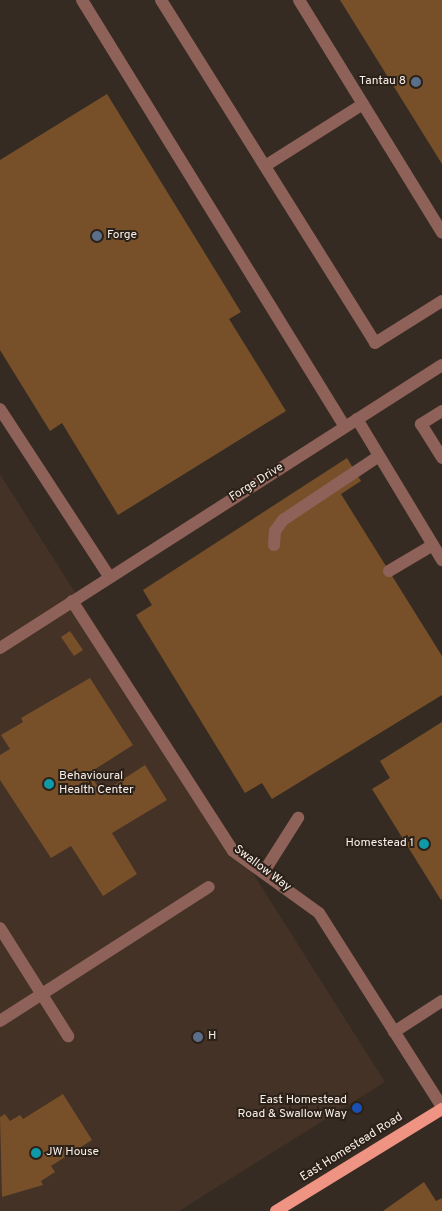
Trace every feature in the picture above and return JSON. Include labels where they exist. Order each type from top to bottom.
[{"type":"main road","name":"East Homestead Road","points":[[276,1211],[442,1108]]},
{"type":"street","points":[[82,0],[345,427]]},
{"type":"street","points":[[161,0],[375,343],[442,301]]},
{"type":"street","points":[[299,0],[442,232]]},
{"type":"street","points":[[265,166],[363,104]]},
{"type":"street","name":"Forge Drive","points":[[0,648],[442,365]]},
{"type":"street","points":[[0,409],[110,576]]},
{"type":"street","points":[[442,411],[421,424],[442,458]]},
{"type":"street","points":[[357,419],[442,560]]},
{"type":"street","points":[[274,545],[275,531],[283,520],[379,456]]},
{"type":"street","points":[[389,571],[433,544]]},
{"type":"street","name":"Swallow Way","points":[[72,601],[233,851],[265,870],[319,913],[442,1108]]},
{"type":"street","points":[[265,870],[298,818]]},
{"type":"street","points":[[0,1021],[209,887]]},
{"type":"street","points":[[0,928],[68,1036]]},
{"type":"street","points":[[394,1032],[442,1002]]},
{"type":"shaded area","points":[[0,474],[385,1082],[179,1211],[0,1211]]},
{"type":"building","name":"Tantau 8","points":[[340,0],[442,0],[442,164]]},
{"type":"building","name":"Forge","points":[[107,94],[241,312],[229,319],[286,411],[118,515],[62,423],[50,431],[0,350],[0,160]]},
{"type":"building","points":[[347,458],[361,481],[341,494],[442,656],[442,695],[272,799],[262,783],[245,793],[136,615],[152,605],[143,590]]},
{"type":"building","points":[[70,631],[83,650],[74,656],[61,637]]},
{"type":"building","name":"Behavioural Health Center","points":[[90,678],[133,745],[89,773],[102,793],[145,765],[167,800],[112,833],[137,874],[103,896],[71,846],[51,858],[0,780],[0,755],[10,749],[1,735],[23,722],[21,718]]},
{"type":"building","name":"Homestead 1","points":[[442,722],[441,900],[372,789],[390,778],[380,761]]},
{"type":"building","name":"JW House","points":[[63,1094],[92,1140],[51,1166],[55,1172],[41,1181],[43,1185],[2,1197],[0,1117],[5,1114],[10,1121],[20,1115],[23,1119]]},
{"type":"building","points":[[424,1182],[436,1201],[442,1198],[442,1211],[383,1211]]},
{"type":"place","name":"Tantau 8","points":[[416,82]]},
{"type":"place","name":"Forge","points":[[97,236]]},
{"type":"place","name":"Behavioural Health Center","points":[[49,784]]},
{"type":"place","name":"Homestead 1","points":[[424,844]]},
{"type":"place","name":"H","points":[[198,1037]]},
{"type":"place","name":"East Homestead Road & Swallow Way","points":[[357,1108]]},
{"type":"place","name":"JW House","points":[[36,1153]]}]
